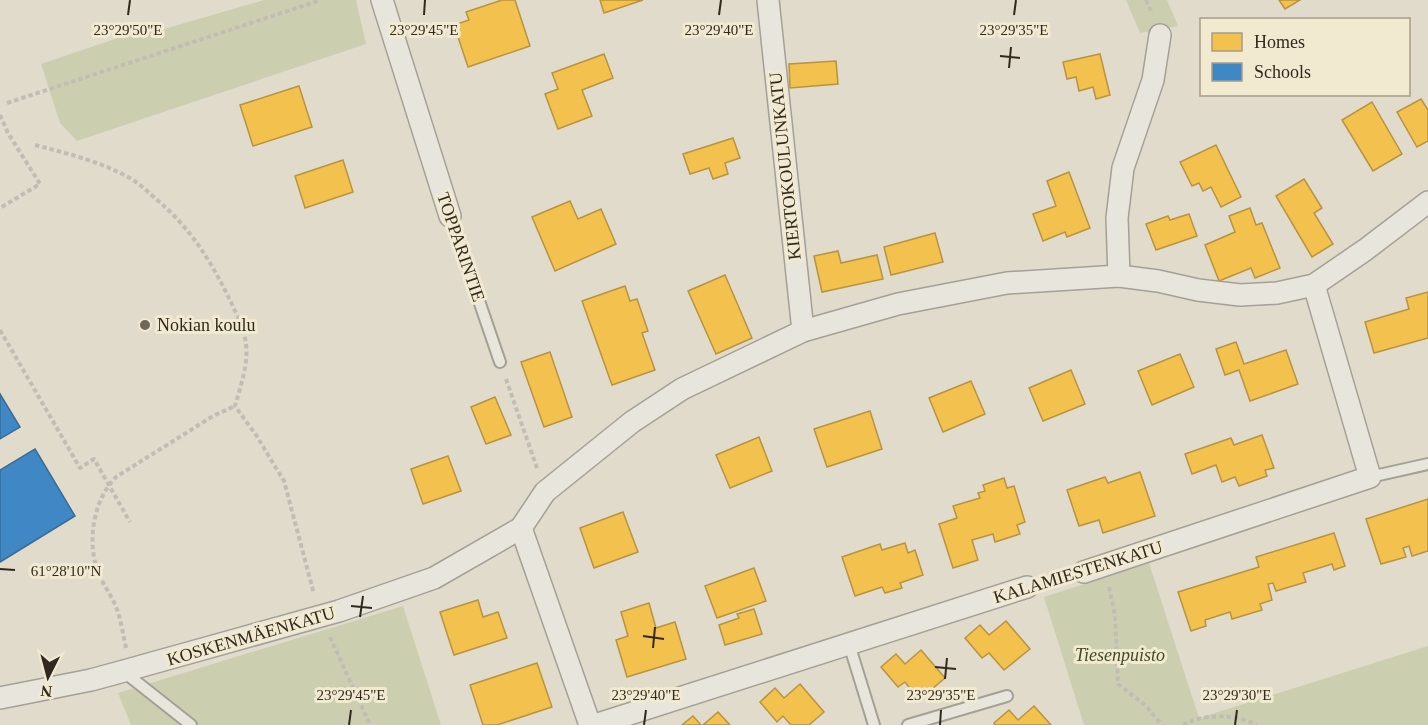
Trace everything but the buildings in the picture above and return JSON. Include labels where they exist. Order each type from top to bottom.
[{"type":"street","name":"TOPPARINTIE","points":[[382,0],[450,216]]},
{"type":"street","name":"KIERTOKOULUNKATU","points":[[768,0],[803,332]]},
{"type":"street","points":[[1119,276],[1117,218],[1123,168],[1153,80],[1161,35]]},
{"type":"street","name":"KOSKENMÄENKATU","points":[[0,698],[91,680],[320,616],[434,578],[521,528],[545,492],[632,422],[682,389],[803,332],[898,304],[1007,283],[1119,276],[1240,295],[1277,293],[1314,285],[1428,202]]},
{"type":"street","points":[[1314,285],[1370,477]]},
{"type":"street","name":"KALAMIESTENKATU","points":[[1084,572],[1370,477]]},
{"type":"street","points":[[521,528],[590,725]]},
{"type":"street","name":"KALAMIESTENKATU","points":[[595,725],[1027,587]]},
{"type":"lane","name":"TOPPARINTIE","points":[[450,216],[500,362]]},
{"type":"lane","points":[[1370,477],[1428,464]]},
{"type":"lane","points":[[849,644],[874,725]]},
{"type":"lane","points":[[127,670],[191,725]]},
{"type":"lane","points":[[908,725],[1007,696]]},
{"type":"path","points":[[7,103],[321,0]]},
{"type":"path","points":[[0,115],[8,133],[40,184],[0,208]]},
{"type":"path","points":[[34,145],[105,165],[135,181],[169,210],[188,229],[210,260],[237,315],[245,339],[244,377],[235,406],[194,428],[116,477],[109,484],[98,506],[94,525],[97,569],[117,608],[127,670]]},
{"type":"path","points":[[0,330],[80,468],[94,459],[130,522]]},
{"type":"path","points":[[500,362],[545,492]]},
{"type":"path","points":[[235,406],[284,481],[320,616],[370,725]]},
{"type":"path","points":[[1104,565],[1115,615],[1118,684],[1146,706],[1162,725]]},
{"type":"path","points":[[1182,725],[1218,716],[1247,720],[1257,725]]},
{"type":"green space","points":[[264,0],[356,0],[366,44],[77,141],[60,123],[41,64],[150,27],[154,32]]},
{"type":"green space","points":[[1126,0],[1167,0],[1178,26],[1140,33]]},
{"type":"green space","name":"Tiesenpuisto","points":[[1149,563],[1199,718],[1428,646],[1428,725],[1084,725],[1044,597]]},
{"type":"green space","points":[[403,606],[441,725],[131,725],[118,693]]},
{"type":"place","name":"Nokian koulu","points":[[145,325]]}]
